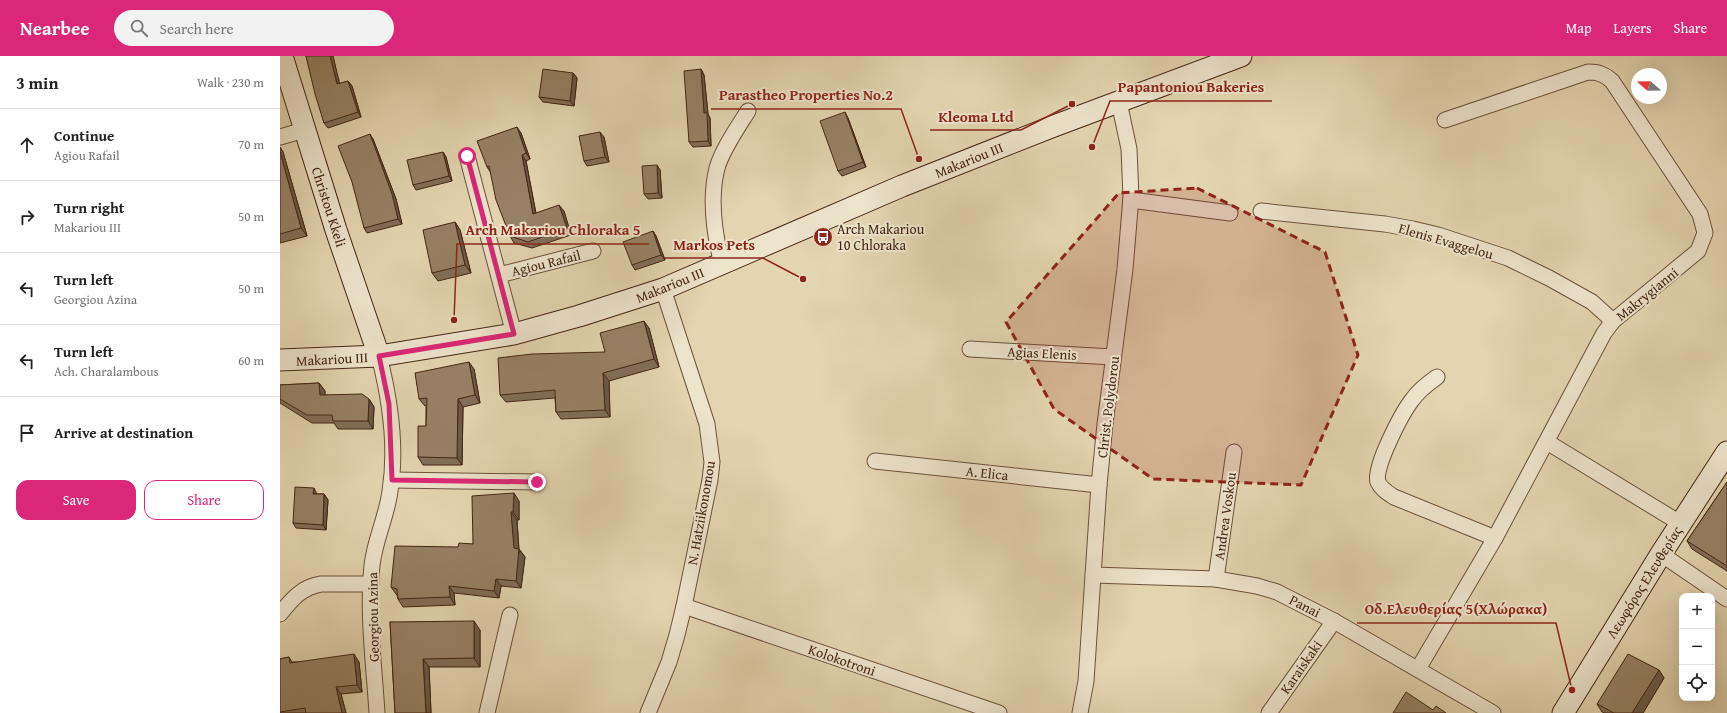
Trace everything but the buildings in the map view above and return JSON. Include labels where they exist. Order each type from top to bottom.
[{"type":"main road","name":"Christou Kkeli","points":[[282,56],[304,130],[379,356]]},
{"type":"main road","name":"Makariou III","points":[[280,360],[379,356],[514,334],[579,316],[663,289],[902,186],[1241,56]]},
{"type":"main road","name":"Λεωφόρος Ελευθερίας","points":[[1563,713],[1661,554],[1727,452]]},
{"type":"street","name":"Makrygianni","points":[[1418,669],[1495,538],[1547,442],[1594,350],[1613,321],[1698,251],[1705,233],[1700,214],[1612,81],[1605,75],[1597,72],[1588,72],[1446,120]]},
{"type":"street","name":"Christ. Polydorou","points":[[1080,713],[1086,681],[1099,485],[1113,357],[1125,269],[1131,200],[1129,149],[1119,102]]},
{"type":"street","points":[[722,264],[714,232],[714,199],[718,168],[735,131],[748,111]]},
{"type":"street","points":[[280,137],[304,130]]},
{"type":"street","name":"Agiou Rafail","points":[[467,156],[514,334]]},
{"type":"street","points":[[1131,200],[1230,213]]},
{"type":"street","name":"Elenis Evaggelou","points":[[1261,211],[1385,224],[1438,235],[1508,258],[1592,302],[1613,321]]},
{"type":"street","name":"Agiou Rafail","points":[[499,275],[593,251]]},
{"type":"street","name":"N. Hatziikonomou","points":[[648,713],[669,662],[684,606],[710,480],[712,462],[711,443],[700,400],[663,289]]},
{"type":"street","name":"Agias Elenis","points":[[970,349],[1113,357]]},
{"type":"street","name":"Georgiou Azina","points":[[377,713],[371,584],[372,563],[387,507],[392,480],[389,404],[379,356]]},
{"type":"street","points":[[1436,377],[1423,387],[1412,400],[1402,416],[1381,460],[1377,471],[1378,482],[1384,490],[1394,497],[1495,538]]},
{"type":"street","points":[[1547,442],[1680,524]]},
{"type":"street","name":"Andrea Voskou","points":[[1216,579],[1234,452]]},
{"type":"street","name":"A. Elica","points":[[875,460],[1099,485]]},
{"type":"street","points":[[392,480],[537,482]]},
{"type":"street","points":[[1661,554],[1727,599]]},
{"type":"street","name":"Panai","points":[[1093,575],[1216,579],[1257,586],[1277,592],[1334,621],[1493,713]]},
{"type":"street","points":[[280,614],[305,588],[313,585],[371,584]]},
{"type":"street","name":"Kolokotroni","points":[[684,606],[999,713]]},
{"type":"street","points":[[487,713],[510,615]]},
{"type":"street","name":"Karaiskaki","points":[[1269,713],[1334,621]]},
{"type":"highlighted area","points":[[1197,188],[1325,252],[1358,355],[1301,485],[1153,479],[1054,409],[1006,322],[1119,193]]},
{"type":"place","name":"Kleoma Ltd","points":[[1072,104]]},
{"type":"place","name":"Papantoniou Bakeries","points":[[1092,147]]},
{"type":"place","name":"Parastheo Properties No.2","points":[[919,159]]},
{"type":"place","name":"Arch Makariou 10 Chloraka","points":[[823,237]]},
{"type":"place","name":"Markos Pets","points":[[803,279]]},
{"type":"place","name":"Arch Makariou Chloraka 5","points":[[454,320]]},
{"type":"place","name":"Οδ.Ελευθερίας 5(Χλώρακα)","points":[[1572,690]]},
{"type":"route","points":[[467,156],[514,334],[379,356],[387,388],[389,404],[392,442],[392,480],[537,482]]}]
